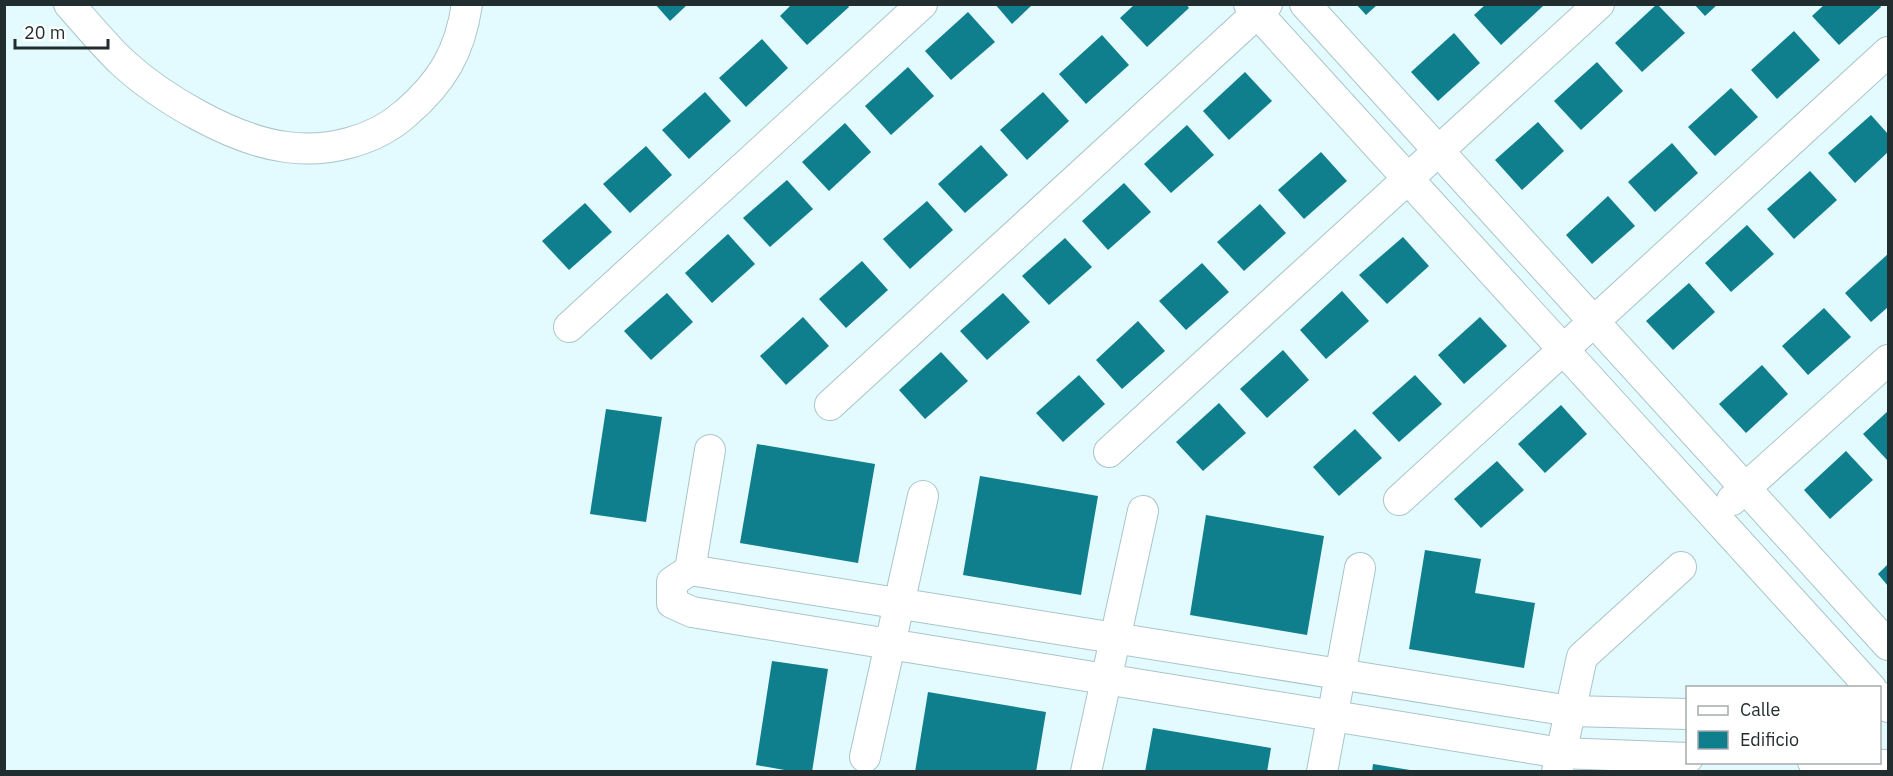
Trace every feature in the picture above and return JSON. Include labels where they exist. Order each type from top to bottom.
[{"type":"street","points":[[69,4],[122,62],[176,103],[239,135],[286,147],[328,147],[362,140],[397,121],[428,94],[449,63],[463,26],[467,4]]},
{"type":"street","points":[[568,327],[922,4]]},
{"type":"street","points":[[1305,4],[1888,645]]},
{"type":"street","points":[[1109,452],[1599,4]]},
{"type":"street","points":[[830,405],[1257,8],[1408,179],[1715,516],[1864,686]]},
{"type":"street","points":[[1399,500],[1888,52]]},
{"type":"street","points":[[1715,516],[1888,360]]},
{"type":"street","points":[[690,570],[710,450]]},
{"type":"street","points":[[865,757],[923,496]]},
{"type":"street","points":[[1086,771],[1143,511]]},
{"type":"street","points":[[1559,762],[1582,657],[1681,567]]},
{"type":"street","points":[[1322,771],[1360,568]]},
{"type":"street","points":[[1686,714],[1570,711],[690,570],[672,582],[672,603],[692,612],[1333,716],[1559,762],[1686,758]]},
{"type":"street","points":[[1866,686],[1888,653]]},
{"type":"street","points":[[1863,764],[1888,765]]},
{"type":"building","points":[[655,4],[688,4],[670,21]]},
{"type":"building","points":[[792,4],[847,4],[849,7],[807,45],[780,16]]},
{"type":"building","points":[[995,4],[1033,4],[1012,24]]},
{"type":"building","points":[[1135,4],[1186,4],[1189,8],[1147,47],[1120,18]]},
{"type":"building","points":[[1356,4],[1378,4],[1366,15]]},
{"type":"building","points":[[1486,4],[1542,4],[1543,6],[1501,45],[1474,15]]},
{"type":"building","points":[[1657,4],[1685,33],[1642,72],[1615,43]]},
{"type":"building","points":[[1694,4],[1718,4],[1705,16]]},
{"type":"building","points":[[1825,4],[1879,4],[1881,7],[1839,45],[1812,16]]},
{"type":"building","points":[[968,12],[995,42],[951,80],[925,51]]},
{"type":"building","points":[[1794,31],[1820,60],[1777,99],[1751,70]]},
{"type":"building","points":[[1454,33],[1480,63],[1438,101],[1411,72]]},
{"type":"building","points":[[1102,35],[1129,65],[1086,104],[1059,74]]},
{"type":"building","points":[[762,39],[788,68],[746,107],[719,78]]},
{"type":"building","points":[[1597,62],[1623,91],[1581,130],[1554,101]]},
{"type":"building","points":[[908,67],[934,96],[891,135],[865,106]]},
{"type":"building","points":[[1245,72],[1272,101],[1229,140],[1203,111]]},
{"type":"building","points":[[1731,88],[1758,117],[1715,156],[1688,127]]},
{"type":"building","points":[[705,92],[731,121],[689,159],[662,130]]},
{"type":"building","points":[[1043,92],[1069,121],[1027,160],[1000,130]]},
{"type":"building","points":[[1871,115],[1888,134],[1888,152],[1855,183],[1828,153]]},
{"type":"building","points":[[1538,122],[1564,151],[1522,190],[1495,160]]},
{"type":"building","points":[[845,123],[871,152],[829,191],[802,162]]},
{"type":"building","points":[[1187,125],[1214,155],[1171,193],[1144,164]]},
{"type":"building","points":[[1672,143],[1698,173],[1655,212],[1628,182]]},
{"type":"building","points":[[981,145],[1008,175],[965,213],[938,184]]},
{"type":"building","points":[[646,146],[672,175],[630,213],[603,184]]},
{"type":"building","points":[[1321,152],[1347,181],[1304,219],[1278,190]]},
{"type":"building","points":[[1810,171],[1837,200],[1794,239],[1767,209]]},
{"type":"building","points":[[787,180],[813,209],[770,247],[743,218]]},
{"type":"building","points":[[1124,183],[1151,212],[1108,250],[1082,221]]},
{"type":"building","points":[[1608,196],[1635,226],[1592,264],[1566,235]]},
{"type":"building","points":[[927,201],[953,230],[910,269],[883,239]]},
{"type":"building","points":[[585,203],[612,232],[569,270],[542,241]]},
{"type":"building","points":[[1260,204],[1286,233],[1244,271],[1217,242]]},
{"type":"building","points":[[1747,225],[1774,254],[1731,292],[1705,263]]},
{"type":"building","points":[[728,234],[755,264],[712,303],[685,273]]},
{"type":"building","points":[[1403,237],[1429,266],[1387,304],[1359,275]]},
{"type":"building","points":[[1065,238],[1092,267],[1049,305],[1022,276]]},
{"type":"building","points":[[1888,254],[1888,307],[1871,322],[1845,293]]},
{"type":"building","points":[[862,261],[888,290],[846,328],[819,299]]},
{"type":"building","points":[[1202,263],[1229,292],[1186,330],[1159,301]]},
{"type":"building","points":[[1689,283],[1715,312],[1673,350],[1646,321]]},
{"type":"building","points":[[1342,291],[1369,321],[1326,359],[1300,330]]},
{"type":"building","points":[[667,293],[693,322],[651,360],[624,331]]},
{"type":"building","points":[[1003,293],[1030,322],[987,360],[960,331]]},
{"type":"building","points":[[1824,308],[1851,337],[1808,375],[1782,346]]},
{"type":"building","points":[[803,317],[829,346],[786,385],[760,356]]},
{"type":"building","points":[[1480,317],[1507,346],[1464,384],[1438,355]]},
{"type":"building","points":[[1138,321],[1165,351],[1122,389],[1096,360]]},
{"type":"building","points":[[1283,350],[1309,380],[1267,418],[1240,389]]},
{"type":"building","points":[[941,352],[968,381],[925,419],[899,390]]},
{"type":"building","points":[[1762,365],[1788,394],[1746,433],[1719,404]]},
{"type":"building","points":[[1079,375],[1105,404],[1063,442],[1036,413]]},
{"type":"building","points":[[1415,375],[1442,404],[1399,442],[1372,413]]},
{"type":"building","points":[[1219,403],[1246,433],[1203,471],[1176,442]]},
{"type":"building","points":[[1561,405],[1587,434],[1545,473],[1518,444]]},
{"type":"building","points":[[606,409],[662,417],[646,522],[590,514]]},
{"type":"building","points":[[1888,411],[1888,461],[1863,434]]},
{"type":"building","points":[[1355,429],[1382,458],[1339,496],[1313,467]]},
{"type":"building","points":[[757,444],[875,464],[858,563],[740,543]]},
{"type":"building","points":[[1846,451],[1873,480],[1830,519],[1804,490]]},
{"type":"building","points":[[1497,461],[1524,490],[1481,528],[1454,499]]},
{"type":"building","points":[[980,476],[1098,496],[1081,595],[963,575]]},
{"type":"building","points":[[1206,515],[1324,536],[1307,635],[1190,615]]},
{"type":"building","points":[[1425,550],[1481,559],[1475,593],[1535,603],[1524,668],[1409,649]]},
{"type":"building","points":[[1888,564],[1888,586],[1878,574]]},
{"type":"building","points":[[772,661],[828,669],[812,772],[796,772],[756,765]]},
{"type":"building","points":[[928,692],[1046,712],[1036,772],[915,772]]},
{"type":"building","points":[[1153,728],[1271,748],[1267,772],[1145,772]]},
{"type":"building","points":[[1373,764],[1410,770],[1410,772],[1372,772]]}]
